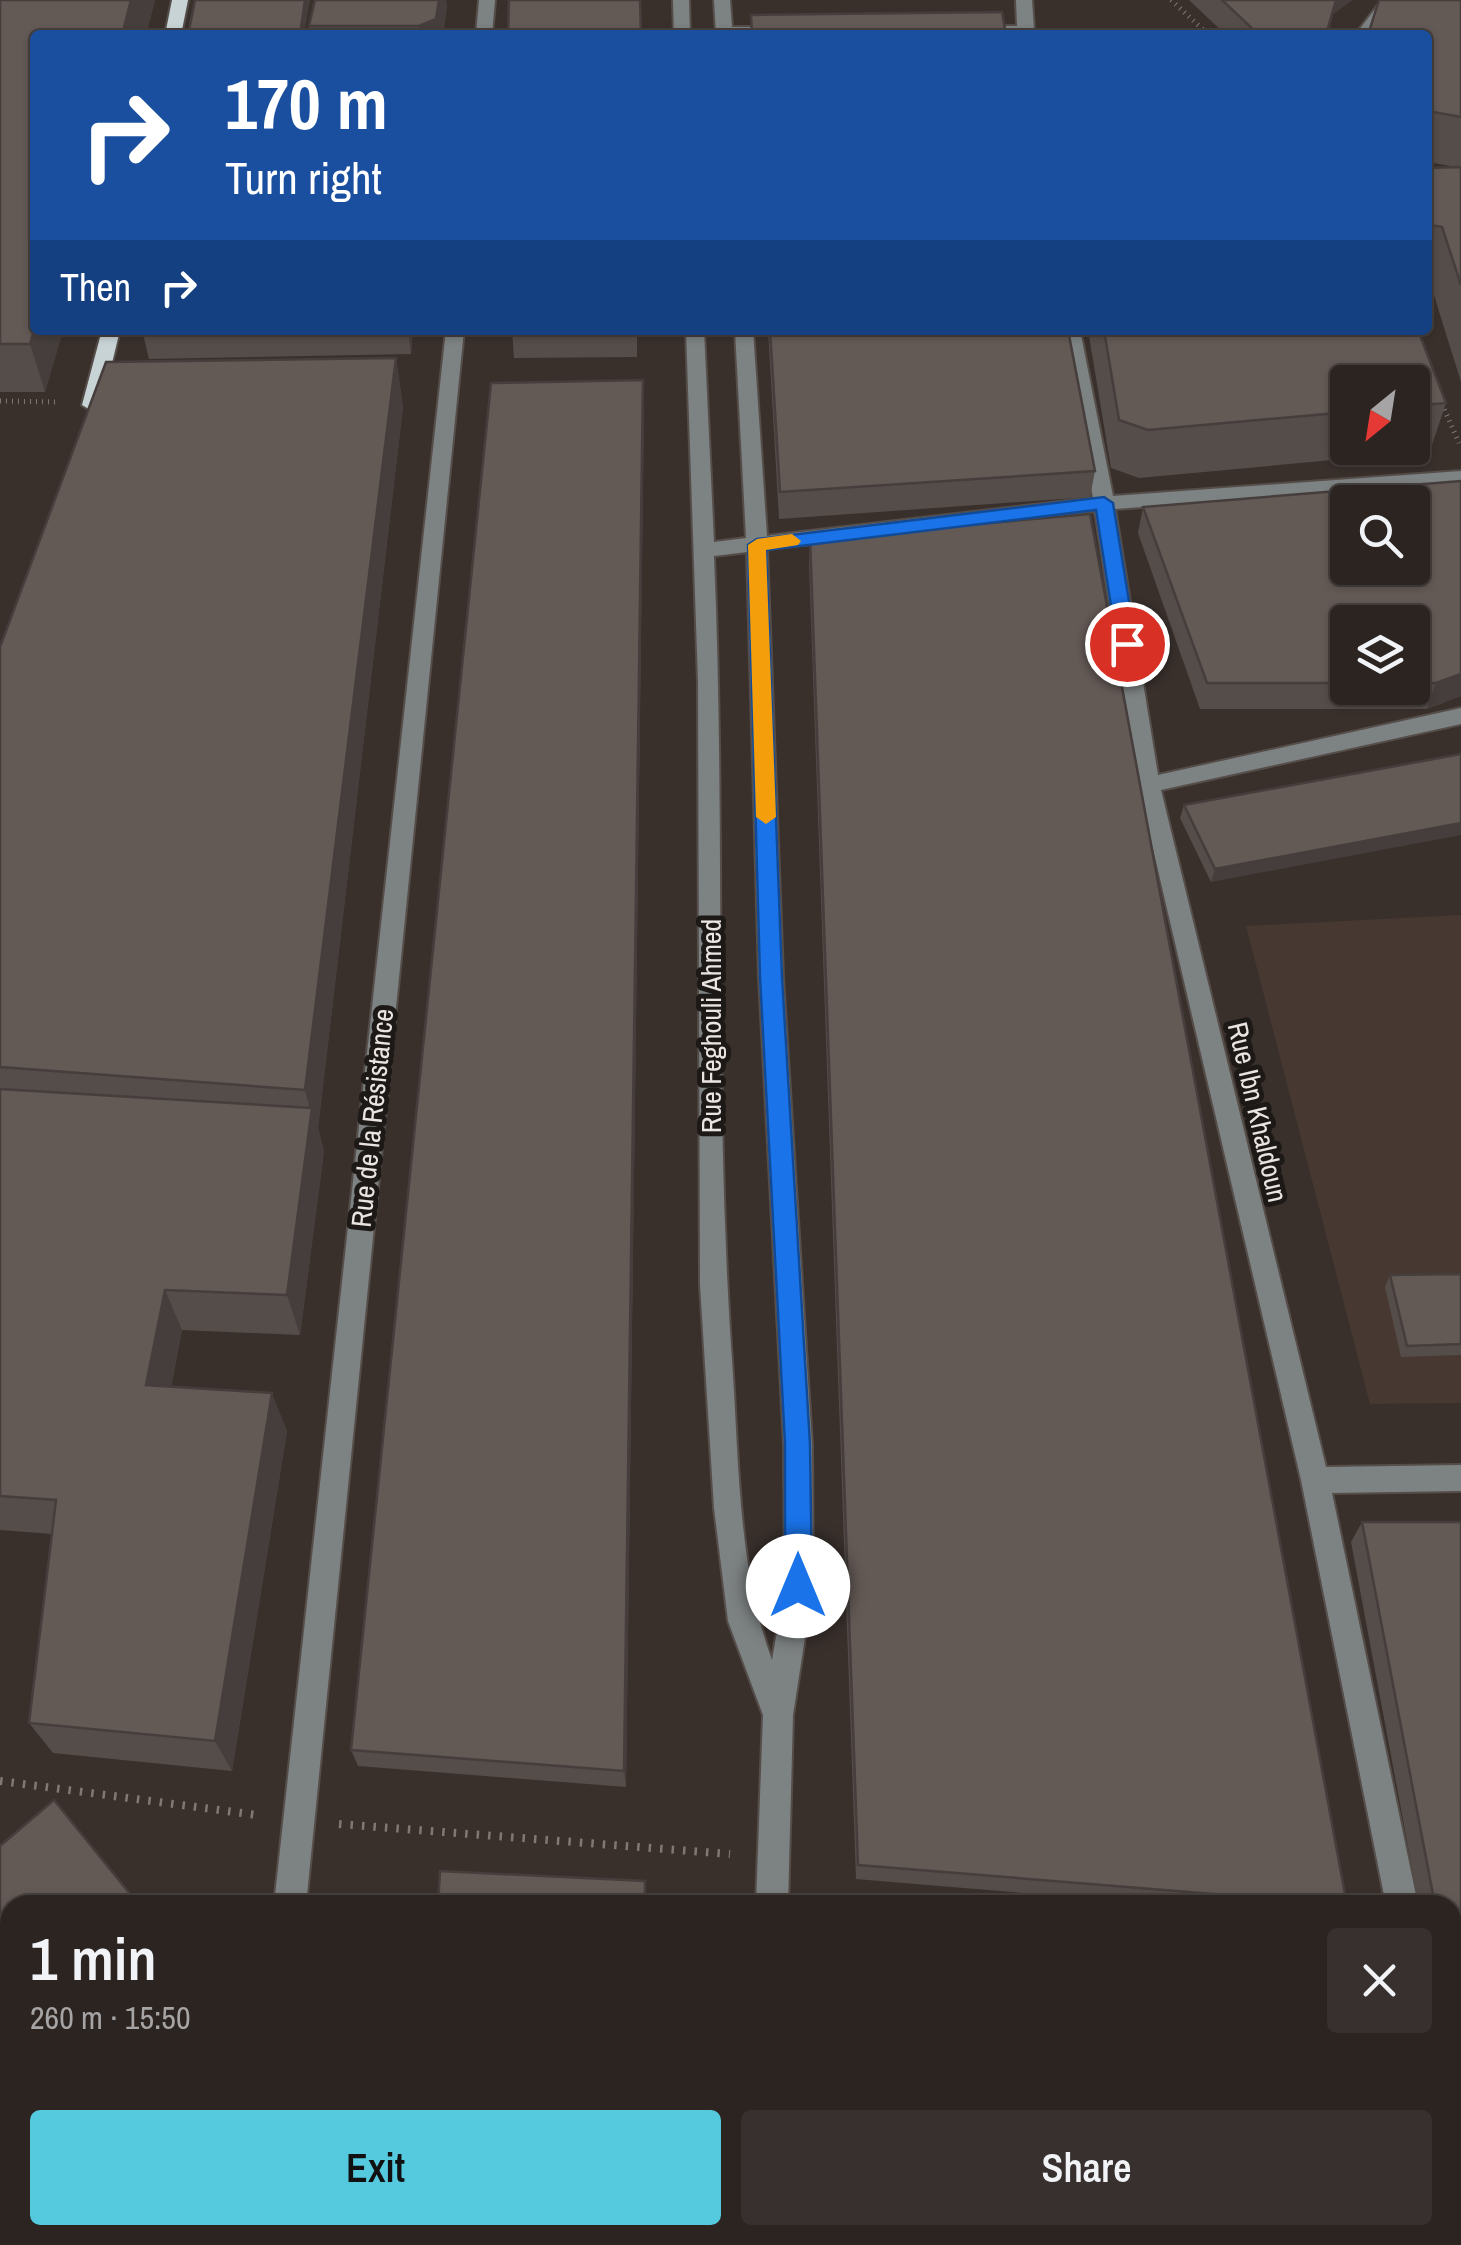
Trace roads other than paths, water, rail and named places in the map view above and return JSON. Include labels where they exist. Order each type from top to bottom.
[{"type":"main road","points":[[174,30],[180,0]]},
{"type":"main road","points":[[90,411],[110,335]]},
{"type":"street","points":[[484,30],[487,0]]},
{"type":"street","points":[[682,0],[682,30]]},
{"type":"street","points":[[722,0],[724,30]]},
{"type":"street","points":[[1024,0],[1028,30]]},
{"type":"street","points":[[1367,30],[1391,0]]},
{"type":"street","name":"Rue de la Résistance","points":[[291,1895],[453,335]]},
{"type":"street","name":"Rue Feghouli Ahmed","points":[[695,335],[709,682],[713,1285],[728,1508],[743,1621],[778,1715]]},
{"type":"street","name":"Rue Feghouli Ahmed","points":[[744,335],[757,545],[771,977],[798,1444],[798,1586],[778,1715],[772,1895]]},
{"type":"street","name":"Rue Ibn Khaldoun","points":[[1071,335],[1104,503],[1149,785],[1315,1480],[1400,1895]]},
{"type":"street","points":[[704,550],[1104,503],[1461,477]]},
{"type":"street","points":[[1149,785],[1461,716]]},
{"type":"street","points":[[1315,1480],[1461,1478]]}]
